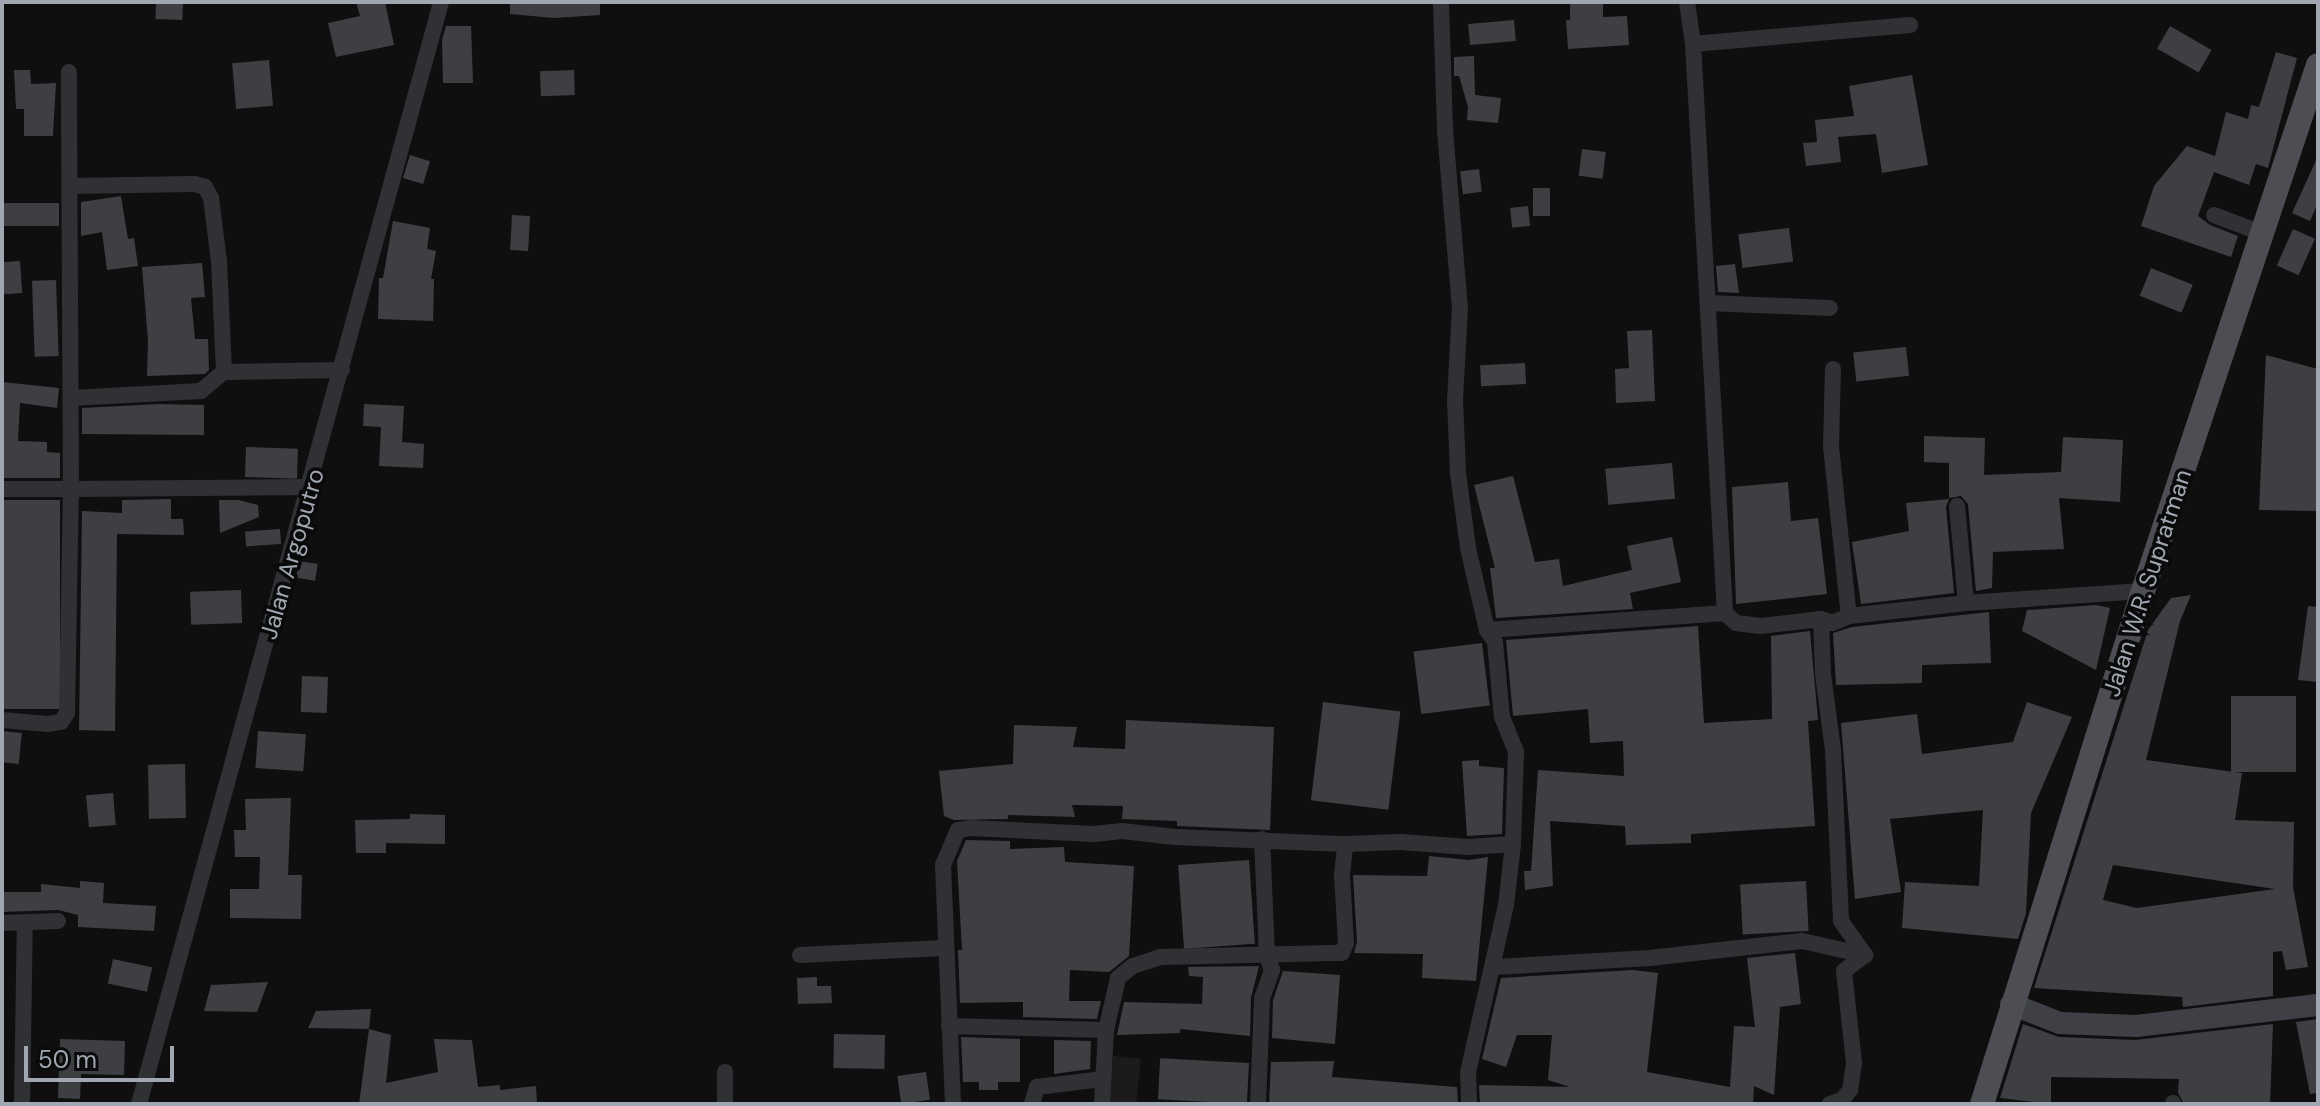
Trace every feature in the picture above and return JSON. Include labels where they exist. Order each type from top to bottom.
[{"type":"main road","name":"Jalan W.R. Supratman","points":[[1982,1104],[2143,591],[2318,65]]},
{"type":"street","name":"Jalan Argoputro","points":[[139,1104],[311,487],[441,2]]},
{"type":"street","points":[[1441,2],[1445,130],[1460,308],[1455,400],[1458,473],[1468,548],[1487,630],[1495,642],[1502,717],[1516,752],[1513,844],[1494,967],[1468,1072],[1469,1104]]},
{"type":"street","points":[[1687,2],[1693,44],[1725,613],[1736,623],[1761,626],[1821,619],[1832,623],[1849,616],[1966,603],[2143,591]]},
{"type":"street","points":[[1693,44],[1910,25]]},
{"type":"street","points":[[2,720],[48,724],[61,722],[67,713],[71,489],[69,72]]},
{"type":"street","points":[[71,186],[194,184],[205,187],[211,198],[219,261],[224,372]]},
{"type":"street","points":[[2214,215],[2264,234]]},
{"type":"street","points":[[1708,303],[1830,308]]},
{"type":"street","points":[[1833,369],[1831,446],[1849,616]]},
{"type":"street","points":[[71,398],[201,391],[224,372],[342,370]]},
{"type":"street","points":[[2,489],[311,487]]},
{"type":"street","points":[[1957,506],[1966,603]]},
{"type":"street","points":[[1487,630],[1725,613]]},
{"type":"street","points":[[1821,619],[1823,674],[1833,750],[1841,921],[1865,955]]},
{"type":"street","points":[[953,1104],[944,948],[943,865],[958,830],[1094,834],[1122,831],[1345,844],[1401,842],[1468,847],[1513,844]]},
{"type":"street","points":[[1258,1104],[1262,998],[1272,970],[1267,956],[1262,839]]},
{"type":"street","points":[[1102,1104],[1106,1030],[1118,978],[1146,960],[1160,957],[1342,953],[1346,943],[1342,875],[1345,844]]},
{"type":"street","points":[[2,923],[58,921]]},
{"type":"street","points":[[22,1104],[25,922]]},
{"type":"street","points":[[1494,967],[1650,958],[1802,941],[1865,955]]},
{"type":"street","points":[[800,955],[944,948]]},
{"type":"street","points":[[1830,1104],[1842,1100],[1850,1090],[1854,1063],[1844,971],[1865,955]]},
{"type":"street","points":[[2011,1004],[2060,1023],[2136,1026],[2318,1005]]},
{"type":"street","points":[[949,1026],[1106,1030]]},
{"type":"street","points":[[725,1072],[725,1104]]},
{"type":"street","points":[[1032,1104],[1037,1087],[1102,1079]]},
{"type":"shaded area","points":[[1113,1056],[1141,1059],[1136,1104],[1108,1104]]},
{"type":"building","points":[[156,2],[183,3],[182,20],[155,19]]},
{"type":"building","points":[[356,2],[385,2],[394,45],[336,57],[328,23],[360,16]]},
{"type":"building","points":[[510,2],[600,2],[600,15],[554,18],[510,14]]},
{"type":"building","points":[[1570,2],[1603,2],[1603,17],[1627,16],[1629,45],[1568,49],[1566,20],[1570,20]]},
{"type":"building","points":[[1514,20],[1516,41],[1470,45],[1468,24]]},
{"type":"building","points":[[446,26],[471,26],[473,83],[443,83],[442,40]]},
{"type":"building","points":[[2170,26],[2212,50],[2199,73],[2157,49]]},
{"type":"building","points":[[2276,52],[2297,58],[2268,168],[2256,164],[2249,185],[2214,172],[2198,216],[2210,225],[2238,236],[2231,257],[2141,226],[2154,186],[2187,146],[2215,156],[2226,112],[2248,119],[2251,105],[2259,107]]},
{"type":"building","points":[[1474,56],[1475,95],[1501,98],[1498,123],[1467,120],[1468,107],[1459,76],[1454,76],[1454,57]]},
{"type":"building","points":[[269,60],[273,106],[236,109],[232,63]]},
{"type":"building","points":[[14,70],[30,70],[31,84],[56,83],[53,136],[24,136],[24,109],[16,109]]},
{"type":"building","points":[[574,70],[575,95],[541,96],[540,71]]},
{"type":"building","points":[[1912,75],[1928,165],[1882,173],[1876,134],[1838,137],[1841,162],[1806,166],[1803,143],[1817,142],[1815,120],[1854,116],[1849,86]]},
{"type":"building","points":[[1582,149],[1606,152],[1603,179],[1579,176]]},
{"type":"building","points":[[410,155],[430,161],[423,184],[403,178]]},
{"type":"building","points":[[2318,156],[2318,202],[2310,221],[2292,213]]},
{"type":"building","points":[[1479,169],[1482,192],[1463,194],[1460,171]]},
{"type":"building","points":[[1533,188],[1550,188],[1550,216],[1533,216]]},
{"type":"building","points":[[121,196],[128,239],[134,238],[138,266],[107,270],[102,232],[81,236],[81,202]]},
{"type":"building","points":[[2,203],[59,203],[59,226],[2,226]]},
{"type":"building","points":[[1528,206],[1530,226],[1512,228],[1510,208]]},
{"type":"building","points":[[512,215],[530,216],[528,251],[510,250]]},
{"type":"building","points":[[393,221],[430,228],[427,249],[436,251],[431,279],[434,279],[433,321],[378,319],[379,278],[383,278]]},
{"type":"building","points":[[1789,228],[1793,262],[1743,268],[1738,234]]},
{"type":"building","points":[[2293,229],[2315,239],[2299,275],[2277,266]]},
{"type":"building","points":[[20,261],[22,293],[4,294],[2,262]]},
{"type":"building","points":[[202,263],[205,297],[191,298],[195,339],[208,339],[209,370],[205,374],[147,376],[148,341],[142,267]]},
{"type":"building","points":[[1735,264],[1739,293],[1718,292],[1716,266]]},
{"type":"building","points":[[2151,268],[2193,285],[2181,313],[2140,296]]},
{"type":"building","points":[[56,280],[59,356],[35,357],[32,281]]},
{"type":"building","points":[[1652,330],[1655,401],[1616,403],[1615,369],[1629,368],[1627,331]]},
{"type":"building","points":[[1906,347],[1909,376],[1856,381],[1853,353]]},
{"type":"building","points":[[2266,355],[2318,369],[2318,511],[2259,510]]},
{"type":"building","points":[[1525,363],[1526,384],[1481,386],[1480,365]]},
{"type":"building","points":[[2,382],[59,388],[57,408],[20,403],[18,441],[47,442],[47,452],[60,453],[60,478],[2,478]]},
{"type":"building","points":[[364,404],[404,406],[402,442],[424,444],[423,468],[379,466],[381,427],[363,426]]},
{"type":"building","points":[[204,405],[204,435],[82,434],[82,408]]},
{"type":"building","points":[[1924,436],[1985,438],[1984,475],[2061,472],[2063,437],[2123,440],[2120,502],[2059,498],[2064,549],[1993,552],[1992,588],[1976,591],[1968,504],[1961,496],[1949,498],[1949,463],[1924,462]]},
{"type":"building","points":[[246,447],[298,449],[297,479],[245,477]]},
{"type":"building","points":[[1672,463],[1675,499],[1608,505],[1605,469]]},
{"type":"building","points":[[1513,476],[1535,562],[1559,559],[1563,586],[1632,570],[1627,546],[1672,537],[1681,582],[1630,593],[1633,609],[1496,618],[1490,568],[1495,568],[1474,485]]},
{"type":"building","points":[[1788,482],[1791,521],[1818,518],[1827,594],[1736,604],[1732,487]]},
{"type":"building","points":[[171,499],[171,519],[183,519],[184,535],[117,534],[115,731],[79,730],[82,511],[122,513],[122,500]]},
{"type":"building","points":[[1949,499],[1946,507],[1954,593],[1861,604],[1852,542],[1909,531],[1906,503]]},
{"type":"building","points":[[2,500],[60,500],[60,709],[2,709]]},
{"type":"building","points":[[219,500],[239,500],[258,505],[259,517],[220,533]]},
{"type":"building","points":[[280,529],[281,544],[246,546],[245,531]]},
{"type":"building","points":[[299,561],[318,564],[315,581],[296,578]]},
{"type":"building","points":[[241,590],[242,623],[191,625],[190,592]]},
{"type":"building","points":[[2191,595],[2180,621],[2146,760],[2242,773],[2235,820],[2294,822],[2293,887],[2308,967],[2286,970],[2282,951],[2273,952],[2273,996],[2183,1007],[2182,997],[2034,988],[2148,630],[2171,598]],"holes":[[[2113,865],[2275,889],[2137,908],[2103,900]]]},
{"type":"building","points":[[2096,605],[2110,608],[2096,670],[2022,631],[2027,610]]},
{"type":"building","points":[[2308,606],[2318,607],[2318,682],[2298,680]]},
{"type":"building","points":[[1989,612],[1991,663],[1922,665],[1922,683],[1836,685],[1833,633],[1852,627]]},
{"type":"building","points":[[1698,626],[1704,723],[1772,719],[1771,636],[1810,631],[1818,720],[1808,721],[1815,826],[1691,834],[1691,843],[1626,845],[1625,826],[1550,821],[1553,886],[1525,890],[1524,871],[1531,871],[1538,770],[1624,776],[1623,741],[1590,743],[1588,709],[1513,716],[1506,640]]},
{"type":"building","points":[[1482,643],[1490,706],[1421,714],[1414,651]]},
{"type":"building","points":[[302,676],[328,677],[327,713],[301,712]]},
{"type":"building","points":[[2231,696],[2296,696],[2296,772],[2231,772]]},
{"type":"building","points":[[1323,702],[1400,712],[1388,810],[1311,800]]},
{"type":"building","points":[[2027,702],[2072,717],[2031,813],[2026,913],[2018,939],[1902,928],[1905,882],[1979,886],[1983,810],[1890,819],[1901,892],[1855,899],[1841,723],[1917,714],[1922,754],[2013,742]]},
{"type":"building","points":[[1126,720],[1274,727],[1270,830],[1177,826],[1177,821],[1122,819],[1123,806],[1072,805],[1075,817],[1008,815],[1008,819],[954,820],[944,816],[939,771],[1013,764],[1014,725],[1077,727],[1073,747],[1125,749]]},
{"type":"building","points":[[2,731],[22,733],[19,764],[2,762]]},
{"type":"building","points":[[258,731],[306,734],[303,771],[255,768]]},
{"type":"building","points":[[1479,760],[1479,766],[1504,768],[1502,834],[1467,836],[1462,761]]},
{"type":"building","points":[[185,764],[186,818],[149,819],[148,765]]},
{"type":"building","points":[[113,793],[116,825],[89,827],[86,795]]},
{"type":"building","points":[[291,798],[288,875],[302,875],[301,919],[230,918],[230,889],[259,889],[260,857],[235,857],[234,830],[246,830],[245,799]]},
{"type":"building","points":[[410,814],[445,815],[445,844],[386,843],[386,853],[356,853],[355,820],[410,819]]},
{"type":"building","points":[[966,840],[1010,841],[1010,849],[1064,847],[1065,862],[1134,866],[1129,956],[1109,972],[1070,970],[1069,1001],[1101,1001],[1097,1019],[1023,1017],[1023,1002],[960,1003],[958,950],[962,950],[957,861]]},
{"type":"building","points":[[1429,856],[1469,860],[1488,857],[1476,981],[1422,978],[1423,954],[1354,953],[1357,942],[1353,875],[1427,876]]},
{"type":"building","points":[[1249,860],[1255,944],[1184,949],[1178,865]]},
{"type":"building","points":[[80,881],[104,883],[103,903],[156,906],[154,931],[78,927],[78,915],[58,910],[2,912],[2,892],[41,892],[41,884],[80,888]]},
{"type":"building","points":[[1806,881],[1809,931],[1743,934],[1740,884]]},
{"type":"building","points":[[1795,953],[1801,1004],[1780,1007],[1774,1095],[1754,1086],[1753,1104],[1480,1104],[1479,1085],[1570,1087],[1548,1080],[1552,1035],[1517,1035],[1506,1067],[1482,1059],[1501,978],[1633,970],[1658,973],[1647,1072],[1730,1087],[1734,1026],[1755,1027],[1747,958]]},
{"type":"building","points":[[113,959],[152,967],[147,992],[108,983]]},
{"type":"building","points":[[1259,966],[1251,998],[1250,1036],[1180,1029],[1180,1033],[1117,1035],[1124,1002],[1202,1004],[1203,977],[1189,976],[1188,967]]},
{"type":"building","points":[[1283,971],[1340,975],[1335,1044],[1272,1038],[1273,1000]]},
{"type":"building","points":[[817,977],[817,986],[831,986],[832,1003],[798,1004],[797,978]]},
{"type":"building","points":[[268,982],[257,1012],[204,1011],[211,985]]},
{"type":"building","points":[[371,1009],[369,1029],[308,1028],[316,1011]]},
{"type":"building","points":[[2318,1019],[2318,1093],[2310,1094],[2296,1022]]},
{"type":"building","points":[[2023,1024],[2059,1037],[2135,1040],[2273,1024],[2270,1104],[2184,1104],[2178,1093],[2179,1079],[2051,1077],[2051,1104],[2000,1098]]},
{"type":"building","points":[[369,1029],[391,1035],[386,1083],[438,1072],[434,1039],[472,1040],[478,1087],[500,1085],[500,1090],[536,1086],[537,1104],[359,1104]]},
{"type":"building","points":[[834,1034],[885,1035],[884,1069],[833,1068]]},
{"type":"building","points":[[961,1037],[1020,1039],[1020,1082],[998,1082],[998,1090],[979,1090],[979,1082],[963,1082]]},
{"type":"building","points":[[60,1039],[125,1041],[124,1075],[81,1074],[80,1099],[58,1098]]},
{"type":"building","points":[[1054,1040],[1091,1041],[1090,1069],[1054,1074]]},
{"type":"building","points":[[1160,1058],[1249,1063],[1247,1104],[1158,1099]]},
{"type":"building","points":[[1334,1061],[1332,1077],[1457,1087],[1458,1104],[1269,1104],[1271,1062]]},
{"type":"building","points":[[926,1072],[930,1100],[901,1104],[897,1076]]}]
